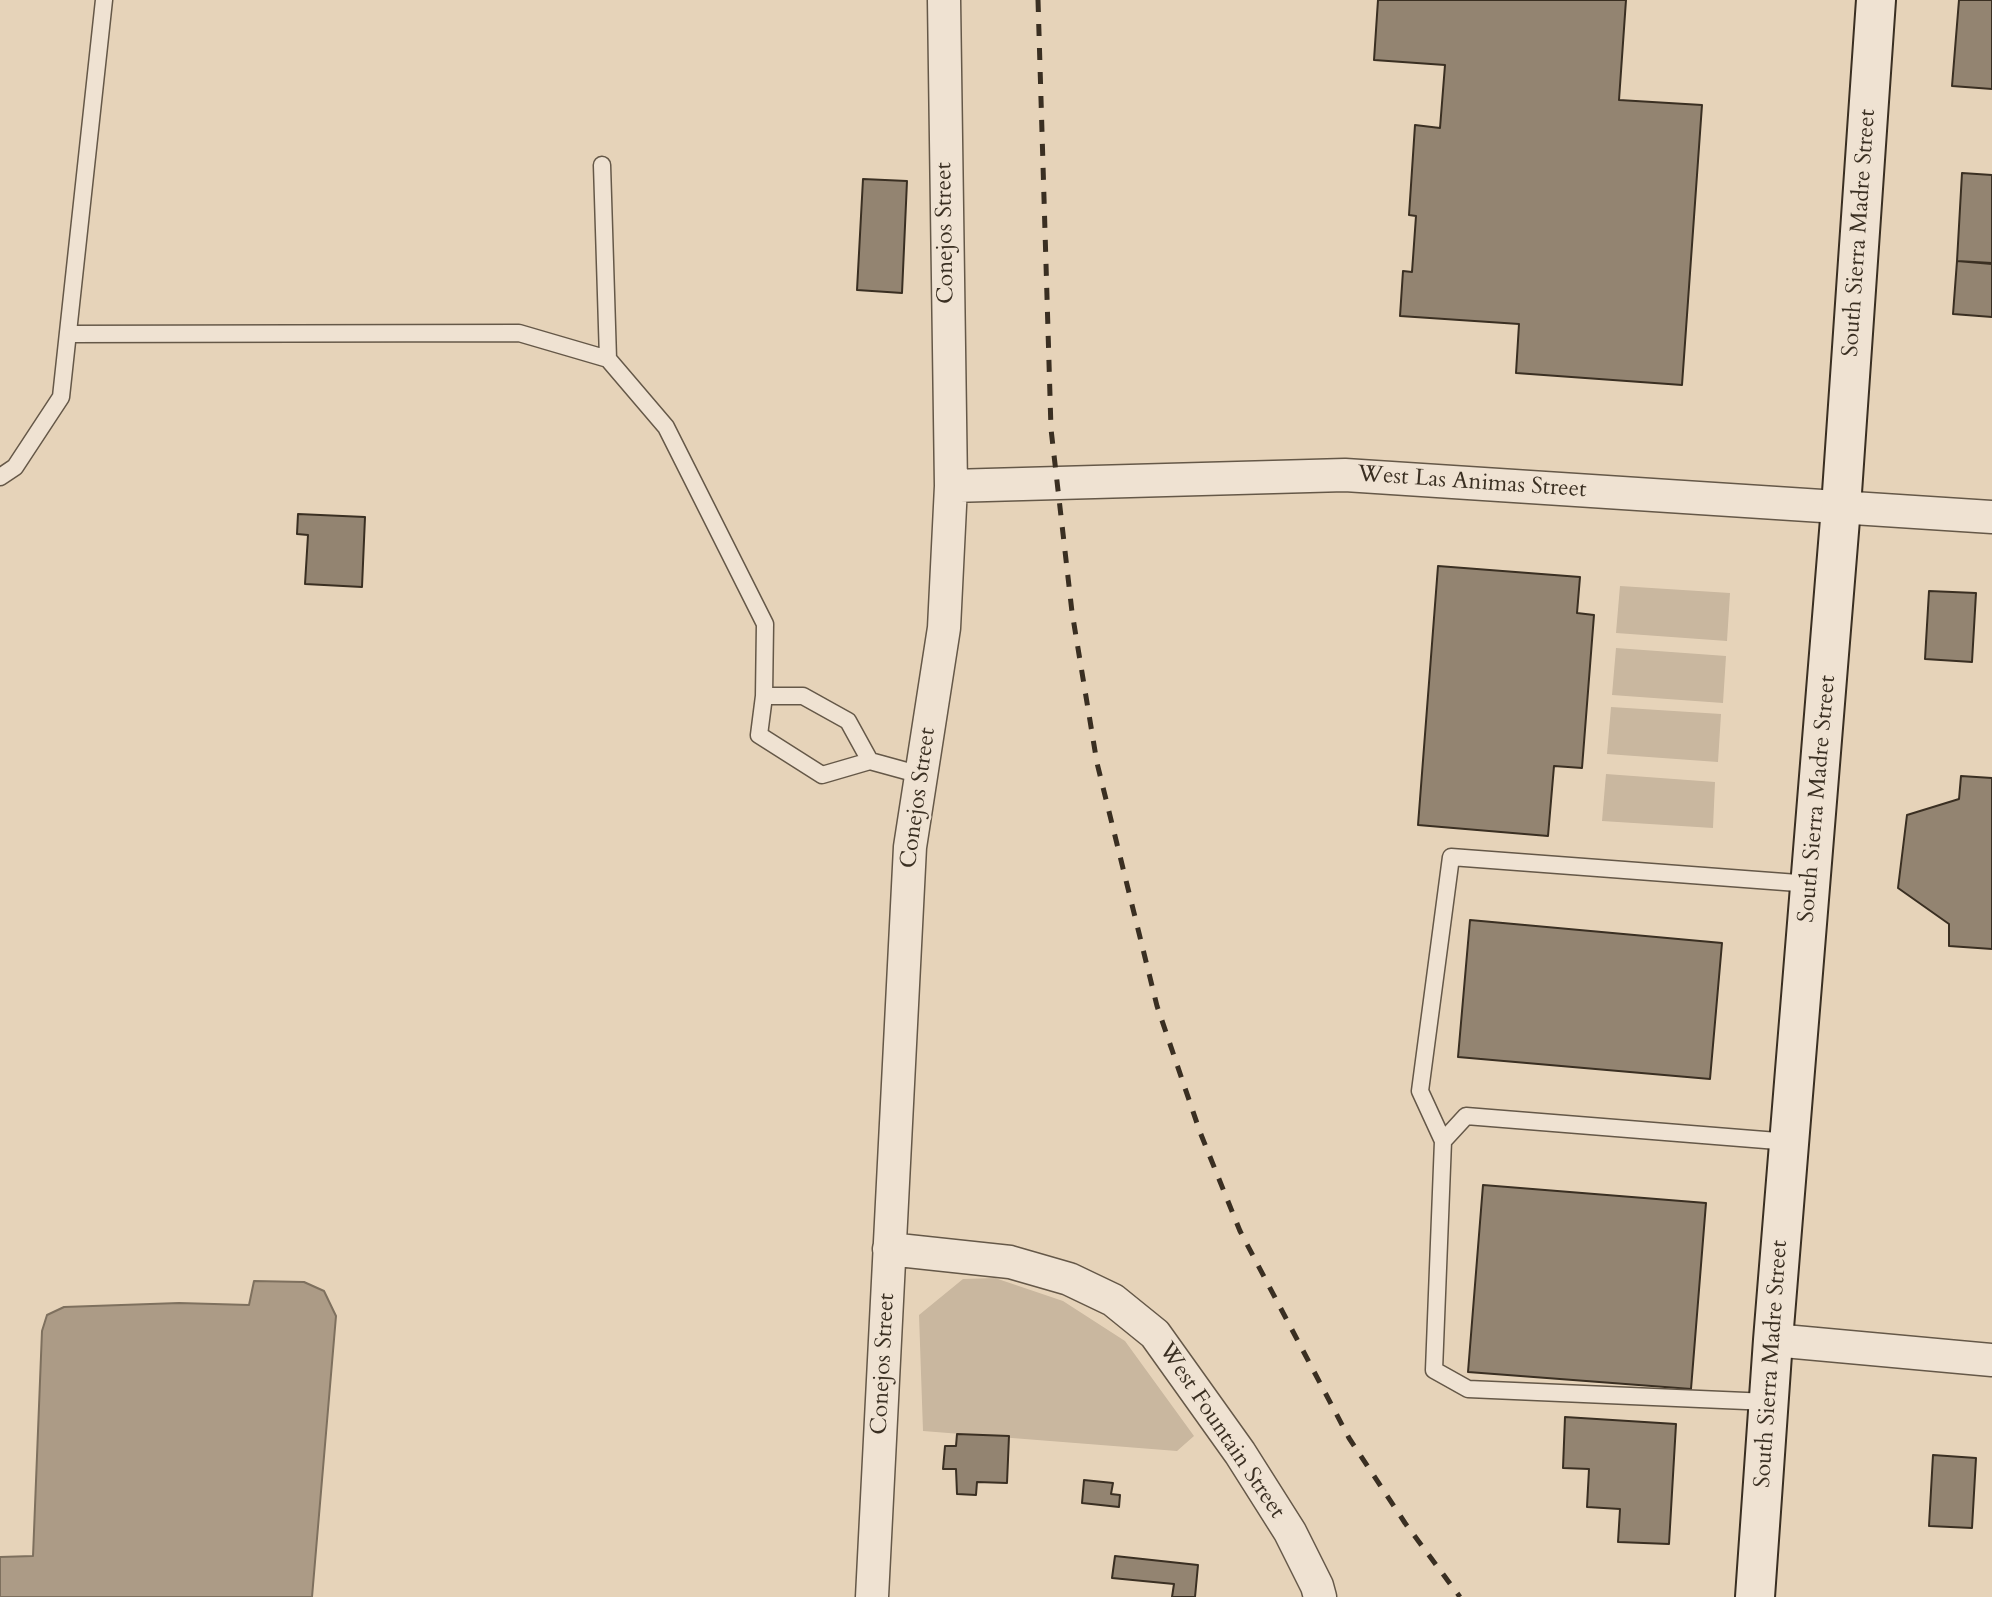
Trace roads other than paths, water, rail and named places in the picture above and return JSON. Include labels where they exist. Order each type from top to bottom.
[{"type":"street","name":"Conejos Street","points":[[872,1597],[910,846],[944,628],[951,486],[943,0]]},
{"type":"street","name":"South Sierra Madre Street","points":[[1755,1597],[1773,1340],[1841,507],[1877,0]]},
{"type":"street","name":"West Las Animas Street","points":[[951,486],[1345,475],[1992,517]]},
{"type":"street","name":"West Fountain Street","points":[[889,1249],[1010,1262],[1069,1279],[1113,1300],[1155,1334],[1240,1453],[1290,1532],[1320,1597]]},
{"type":"street","points":[[1773,1340],[1992,1360]]},
{"type":"lane","points":[[0,477],[15,467],[61,397],[104,0]]},
{"type":"lane","points":[[602,165],[608,359]]},
{"type":"lane","points":[[69,334],[519,333],[608,359],[666,427],[765,624],[764,696],[759,736],[822,775],[870,761],[921,775]]},
{"type":"lane","points":[[764,696],[803,696],[848,721],[870,761]]},
{"type":"lane","points":[[1769,1402],[1468,1389],[1434,1370],[1443,1141],[1420,1091],[1451,857],[1811,884]]},
{"type":"lane","points":[[1443,1141],[1466,1116],[1790,1142]]},
{"type":"railway","points":[[1038,0],[1051,429],[1072,612],[1097,763],[1157,1006],[1200,1132],[1240,1231],[1349,1438],[1405,1523],[1460,1597]]}]
